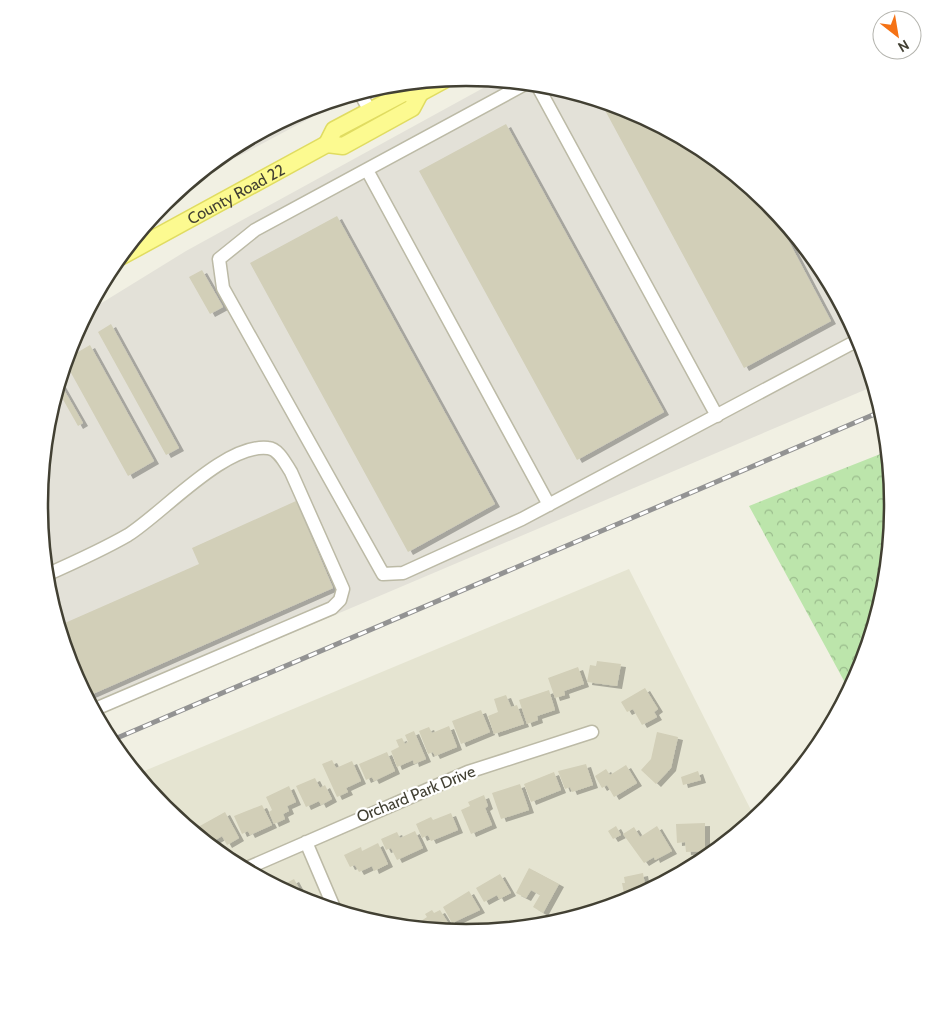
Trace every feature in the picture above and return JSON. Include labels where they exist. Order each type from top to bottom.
[{"type":"main road","name":"County Road 22","points":[[135,249],[327,144],[334,130],[404,93],[420,93],[429,88]]},
{"type":"main road","name":"County Road 22","points":[[327,144],[343,146],[412,108],[420,93]]},
{"type":"street","points":[[516,89],[256,230],[219,259],[223,288],[382,574],[403,573],[548,505],[852,343]]},
{"type":"street","points":[[542,94],[717,416]]},
{"type":"street","points":[[364,100],[370,111]]},
{"type":"street","points":[[367,170],[548,505]]},
{"type":"street","points":[[53,572],[128,535],[194,481],[223,462],[255,449],[269,448],[280,454],[291,472],[343,589],[340,600],[332,608],[100,707]]},
{"type":"street","name":"Orchard Park Drive","points":[[254,865],[460,775],[592,732]]},
{"type":"street","points":[[306,842],[331,901]]},
{"type":"shaded area","points":[[486,87],[548,95],[601,109],[651,130],[699,157],[742,190],[781,229],[814,272],[853,345],[868,389],[104,713],[79,665],[62,613],[56,587],[48,532],[48,478],[51,450],[62,397],[70,370],[79,345],[100,304],[186,251]]},
{"type":"shaded area","points":[[318,114],[223,164],[281,130]]},
{"type":"shaded area","points":[[629,569],[751,811],[699,853],[651,880],[601,901],[574,909],[521,920],[466,924],[439,923],[411,920],[358,909],[306,892],[281,880],[233,853],[211,837],[170,801],[143,771]]},
{"type":"green space","points":[[881,454],[884,478],[884,532],[881,560],[870,613],[862,640],[845,682],[749,506]]},
{"type":"building","points":[[605,110],[651,130],[699,157],[742,190],[785,234],[831,321],[744,368]]},
{"type":"building","points":[[506,124],[664,412],[577,460],[419,171]]},
{"type":"building","points":[[337,216],[495,504],[408,552],[250,263]]},
{"type":"building","points":[[202,270],[223,307],[210,314],[189,277]]},
{"type":"building","points":[[111,324],[179,448],[166,455],[98,332]]},
{"type":"building","points":[[90,345],[154,461],[128,476],[70,371],[76,353]]},
{"type":"building","points":[[64,390],[83,423],[78,426],[62,398]]},
{"type":"building","points":[[296,501],[333,588],[93,694],[79,665],[65,623],[199,564],[192,548]]},
{"type":"building","points":[[597,661],[621,664],[617,686],[587,682],[590,665],[596,666]]},
{"type":"building","points":[[578,667],[584,684],[564,691],[565,695],[555,698],[548,678]]},
{"type":"building","points":[[645,688],[658,709],[654,712],[657,717],[642,725],[633,709],[627,712],[621,702]]},
{"type":"building","points":[[549,690],[555,710],[537,716],[538,720],[527,724],[519,700]]},
{"type":"building","points":[[506,695],[511,707],[517,705],[524,724],[494,734],[488,716],[498,712],[494,699]]},
{"type":"building","points":[[481,710],[490,732],[461,744],[452,721]]},
{"type":"building","points":[[449,726],[457,747],[435,756],[433,752],[428,754],[419,731],[429,727],[432,733]]},
{"type":"building","points":[[414,731],[426,759],[414,764],[413,760],[397,767],[391,751],[399,747],[396,740],[402,738],[405,744],[408,742],[405,735]]},
{"type":"building","points":[[657,732],[678,737],[671,768],[656,784],[641,770],[651,759]]},
{"type":"building","points":[[387,752],[395,771],[374,781],[372,777],[366,780],[359,764]]},
{"type":"building","points":[[332,760],[336,768],[352,761],[361,781],[346,788],[348,792],[337,797],[322,764]]},
{"type":"building","points":[[586,764],[593,785],[572,792],[570,787],[565,789],[558,771]]},
{"type":"building","points":[[626,765],[637,783],[614,797],[607,785],[602,788],[595,776],[606,769],[610,775]]},
{"type":"building","points":[[698,771],[701,780],[683,785],[681,777]]},
{"type":"building","points":[[554,772],[561,790],[531,802],[524,784]]},
{"type":"building","points":[[315,778],[320,788],[325,785],[332,799],[321,805],[319,801],[306,807],[296,786]]},
{"type":"building","points":[[520,784],[529,810],[501,819],[492,793]]},
{"type":"building","points":[[289,786],[296,802],[287,806],[289,811],[283,814],[285,819],[274,824],[269,812],[272,810],[266,797]]},
{"type":"building","points":[[484,795],[488,806],[485,808],[492,825],[471,834],[461,810],[470,806],[468,802]]},
{"type":"building","points":[[262,805],[272,825],[250,835],[248,831],[242,834],[234,816]]},
{"type":"building","points":[[225,812],[239,838],[227,845],[222,836],[215,840],[198,827]]},
{"type":"building","points":[[451,813],[458,830],[431,841],[428,835],[422,838],[416,824],[431,817],[433,820]]},
{"type":"building","points":[[705,823],[705,849],[701,851],[686,852],[685,842],[677,843],[676,824]]},
{"type":"building","points":[[616,826],[621,835],[613,839],[608,831]]},
{"type":"building","points":[[657,826],[672,851],[655,860],[654,857],[644,863],[623,834],[634,827],[640,837]]},
{"type":"building","points":[[415,831],[423,848],[397,860],[391,848],[386,850],[381,839],[397,832],[400,838]]},
{"type":"building","points":[[378,843],[388,864],[374,871],[372,866],[359,872],[355,865],[350,867],[344,855],[361,847],[362,851]]},
{"type":"building","points":[[529,868],[559,884],[543,913],[533,907],[540,895],[531,890],[526,898],[516,893]]},
{"type":"building","points":[[643,873],[645,883],[624,893],[622,883],[625,883],[624,877]]},
{"type":"building","points":[[500,874],[511,893],[499,899],[497,895],[484,902],[476,888]]},
{"type":"building","points":[[294,879],[299,889],[287,883]]},
{"type":"building","points":[[469,891],[480,910],[452,923],[443,907]]},
{"type":"building","points":[[432,910],[434,913],[440,910],[448,923],[421,921],[427,917],[425,914]]},
{"type":"railway","points":[[118,738],[874,414]]}]
